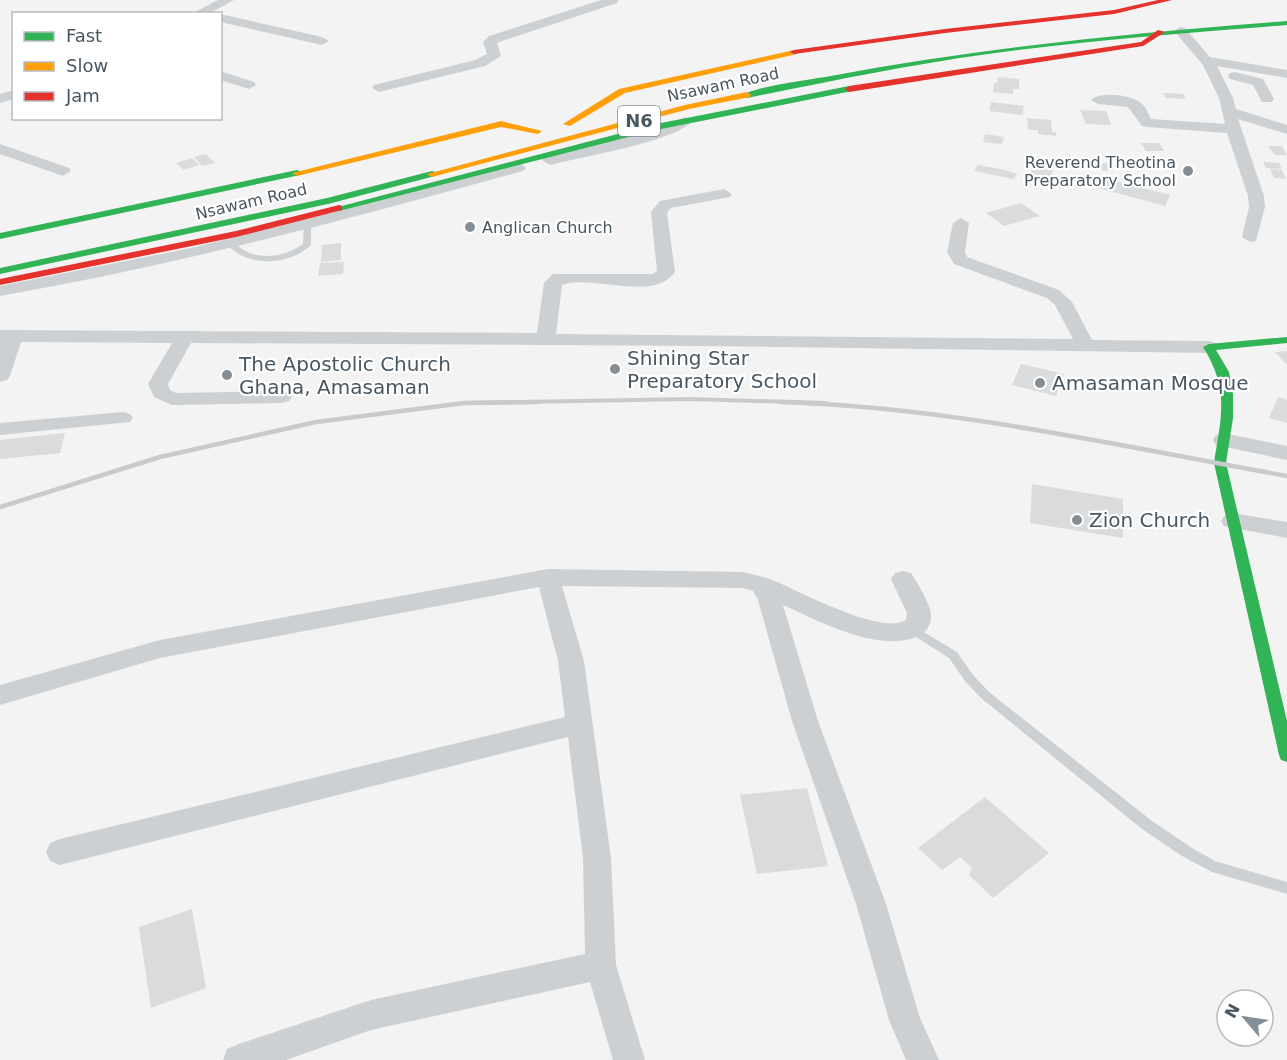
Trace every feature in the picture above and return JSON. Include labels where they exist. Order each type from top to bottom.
[{"type":"main road","points":[[0,236],[305,171],[501,124],[553,127],[622,91],[790,52],[945,31],[1114,12],[1168,0]]},
{"type":"main road","name":"Nsawam Road","points":[[856,58],[962,40],[1287,10]]},
{"type":"main road","name":"Nsawam Road","points":[[0,271],[328,201],[688,108],[756,93],[919,62],[1022,47],[1161,32],[1185,21],[1287,23]]},
{"type":"main road","points":[[0,282],[236,234],[685,121],[871,85],[1143,44],[1161,32]]},
{"type":"main road","name":"Nsawam Road","points":[[504,140],[731,84]]},
{"type":"main road","points":[[1287,340],[1209,347],[1224,375],[1226,387],[1227,418],[1220,463],[1287,755]]},
{"type":"street","points":[[200,12],[228,0]]},
{"type":"street","points":[[379,88],[480,63],[494,56],[490,42],[494,39],[613,0]]},
{"type":"street","points":[[222,18],[322,41]]},
{"type":"street","points":[[1185,21],[1226,98],[1233,129],[1256,196],[1257,207],[1250,237]]},
{"type":"street","points":[[1209,67],[1287,74]]},
{"type":"street","points":[[1209,67],[1253,79],[1261,84],[1267,99]]},
{"type":"street","points":[[222,76],[249,85]]},
{"type":"street","points":[[1098,100],[1133,103],[1140,110],[1142,119],[1147,123],[1233,129]]},
{"type":"street","points":[[1230,112],[1287,130]]},
{"type":"street","points":[[0,291],[89,276],[307,225],[521,167],[666,132],[685,121]]},
{"type":"street","points":[[0,149],[63,171]]},
{"type":"street","points":[[546,339],[553,283],[559,278],[638,281],[659,278],[666,272],[660,207],[724,194]]},
{"type":"street","points":[[961,223],[956,252],[960,260],[1053,294],[1063,302],[1085,345]]},
{"type":"street","points":[[0,376],[6,336],[546,339],[1209,347]]},
{"type":"street","points":[[185,336],[158,384],[161,393],[171,399],[282,397]]},
{"type":"street","points":[[0,429],[123,418]]},
{"type":"street","points":[[1223,440],[1287,453]]},
{"type":"street","points":[[1232,521],[1287,530]]},
{"type":"street","points":[[548,577],[571,662],[597,858],[601,965],[629,1060]]},
{"type":"street","points":[[0,695],[160,649],[548,577],[743,580],[881,632],[894,634],[912,629],[918,624],[919,613],[903,579]]},
{"type":"street","points":[[761,585],[770,600],[805,721],[871,904],[905,1020],[923,1060]]},
{"type":"street","points":[[60,852],[579,724]]},
{"type":"street","points":[[239,1060],[371,1015],[601,965]]},
{"type":"lane","points":[[230,243],[234,250],[250,257],[296,254],[307,245],[307,225]]},
{"type":"lane","points":[[912,629],[953,655],[969,678],[985,695],[1147,825],[1212,866],[1287,888]]},
{"type":"building","points":[[998,77],[1019,79],[1019,89],[1013,89],[1013,94],[993,92],[994,83],[997,83]]},
{"type":"building","points":[[1163,93],[1183,94],[1186,99],[1166,98]]},
{"type":"building","points":[[991,102],[1024,106],[1022,115],[989,111]]},
{"type":"building","points":[[1080,110],[1106,111],[1111,125],[1086,124]]},
{"type":"building","points":[[1027,118],[1051,120],[1052,132],[1056,132],[1056,136],[1038,134],[1038,130],[1028,130]]},
{"type":"building","points":[[985,134],[1004,137],[1002,144],[983,142]]},
{"type":"building","points":[[1141,143],[1159,143],[1164,151],[1146,151]]},
{"type":"building","points":[[1268,146],[1282,146],[1287,155],[1275,155]]},
{"type":"building","points":[[206,154],[215,163],[202,166],[194,157]]},
{"type":"building","points":[[192,158],[199,165],[183,170],[176,163]]},
{"type":"building","points":[[1039,160],[1071,164],[1070,168],[1038,164]]},
{"type":"building","points":[[1263,162],[1279,163],[1282,169],[1266,168]]},
{"type":"building","points":[[1108,163],[1114,170],[1103,171],[1097,164]]},
{"type":"building","points":[[978,165],[1017,174],[1013,179],[974,171]]},
{"type":"building","points":[[1033,168],[1053,170],[1050,181],[1030,177]]},
{"type":"building","points":[[1270,169],[1282,170],[1286,179],[1274,178]]},
{"type":"building","points":[[1104,178],[1170,195],[1165,206],[1098,188]]},
{"type":"building","points":[[1021,203],[1040,216],[1004,226],[986,213]]},
{"type":"building","points":[[341,243],[341,260],[321,262],[322,245]]},
{"type":"building","points":[[344,262],[343,274],[318,276],[320,263]]},
{"type":"building","points":[[1287,351],[1287,365],[1275,352]]},
{"type":"building","points":[[1021,364],[1064,374],[1056,396],[1012,385]]},
{"type":"building","points":[[1278,397],[1287,400],[1287,423],[1269,418]]},
{"type":"building","points":[[65,433],[60,453],[0,459],[0,440]]},
{"type":"building","points":[[1032,484],[1123,499],[1123,538],[1030,523]]},
{"type":"building","points":[[807,788],[828,866],[757,874],[740,795]]},
{"type":"building","points":[[985,797],[1049,853],[993,898],[969,875],[972,868],[960,857],[942,870],[918,848]]},
{"type":"building","points":[[192,909],[206,988],[151,1008],[139,927]]},
{"type":"railway","points":[[462,403],[690,399],[826,403]]},
{"type":"railway","points":[[0,507],[160,457],[316,422],[464,403],[537,402]]},
{"type":"railway","points":[[781,402],[845,405],[972,420],[1287,476]]},
{"type":"traffic: fast","points":[[747,95],[885,68],[989,51],[1123,36],[1287,23]]},
{"type":"traffic: fast","points":[[339,208],[656,127],[849,89]]},
{"type":"traffic: fast","points":[[0,236],[297,173]]},
{"type":"traffic: fast","points":[[0,271],[328,201],[432,174]]},
{"type":"traffic: fast","points":[[1287,340],[1209,347],[1223,372],[1226,383],[1228,406],[1220,463],[1287,755]]},
{"type":"traffic: slow","points":[[567,124],[622,91],[794,52]]},
{"type":"traffic: slow","points":[[432,174],[688,107],[747,95]]},
{"type":"traffic: slow","points":[[297,173],[501,124],[538,131]]},
{"type":"traffic: jam","points":[[794,52],[945,31],[1114,12],[1168,0]]},
{"type":"traffic: jam","points":[[849,89],[1143,44],[1161,32]]},
{"type":"traffic: jam","points":[[0,282],[236,234],[339,208]]},
{"type":"place","name":"Reverend Theotina Preparatory School","points":[[1188,171]]},
{"type":"place","name":"Anglican Church","points":[[470,227]]},
{"type":"place","name":"Shining Star Preparatory School","points":[[615,369]]},
{"type":"place","name":"The Apostolic Church Ghana, Amasaman","points":[[227,375]]},
{"type":"place","name":"Amasaman Mosque","points":[[1040,383]]},
{"type":"place","name":"Zion Church","points":[[1077,520]]}]
